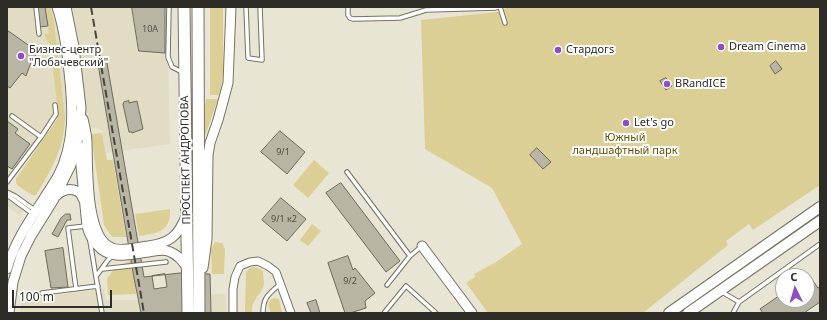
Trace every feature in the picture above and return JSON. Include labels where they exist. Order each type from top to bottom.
[{"type":"main road","name":"ПРОСПЕКТ АНДРОПОВА","points":[[184,7],[188,313]]},
{"type":"main road","name":"ПРОСПЕКТ АНДРОПОВА","points":[[198,7],[199,313]]},
{"type":"main road","points":[[670,313],[820,207]]},
{"type":"main road","points":[[688,313],[820,221]]},
{"type":"street","points":[[7,269],[16,244],[63,166],[70,140],[72,126],[72,102],[67,47],[61,18],[57,7]]},
{"type":"street","points":[[66,7],[74,47],[81,108],[87,142],[87,170],[93,219],[97,233],[105,245],[117,249],[166,242],[182,227],[187,212]]},
{"type":"street","points":[[199,289],[207,239],[208,155],[210,143],[228,83],[231,7]]},
{"type":"street","points":[[72,102],[79,134]]},
{"type":"street","points":[[81,108],[76,161],[88,230],[96,243],[102,249],[114,255],[127,255],[166,250],[179,256],[188,268]]},
{"type":"street","points":[[63,166],[76,161],[84,164],[87,170]]},
{"type":"street","points":[[9,313],[12,282],[21,256],[30,236],[76,161]]},
{"type":"street","points":[[54,199],[62,192],[73,190],[80,193],[84,202]]},
{"type":"street","points":[[422,246],[472,313]]},
{"type":"street","points":[[233,313],[233,289],[235,277],[240,266],[258,261],[276,272],[291,313]]},
{"type":"lane","points":[[36,7],[39,34]]},
{"type":"lane","points":[[169,7],[168,57],[172,67],[185,73]]},
{"type":"lane","points":[[246,7],[248,58],[262,60],[260,7]]},
{"type":"lane","points":[[348,7],[348,15],[353,19],[400,18],[426,10],[499,7],[505,23]]},
{"type":"lane","points":[[7,182],[41,137],[56,114],[55,105]]},
{"type":"lane","points":[[12,116],[41,137]]},
{"type":"lane","points":[[347,172],[410,256]]},
{"type":"lane","points":[[7,193],[15,196],[35,213]]},
{"type":"lane","points":[[76,289],[68,228],[88,230],[97,275],[102,313]]},
{"type":"lane","points":[[733,313],[739,302],[820,244]]},
{"type":"lane","points":[[387,285],[410,256],[422,246]]},
{"type":"lane","points":[[97,275],[108,260],[126,248]]},
{"type":"lane","points":[[102,269],[166,262]]},
{"type":"lane","points":[[263,313],[263,306],[266,296],[280,284]]},
{"type":"lane","points":[[42,293],[98,286]]},
{"type":"lane","points":[[384,313],[406,286],[436,313]]},
{"type":"lane","points":[[719,291],[739,302]]},
{"type":"shaded area","points":[[7,7],[167,7],[170,144],[106,153],[102,130],[55,118],[7,182]]},
{"type":"shaded area","points":[[7,188],[28,203],[20,216],[7,206]]},
{"type":"shaded area","points":[[104,289],[106,300],[139,300],[141,313],[20,313],[22,299]]},
{"type":"shaded area","points":[[211,294],[226,294],[226,313],[211,313]]},
{"type":"green space","points":[[46,7],[50,7],[54,22],[65,118],[60,149],[36,195],[32,195],[17,185],[16,179],[57,119],[58,112],[50,44],[46,39],[45,34],[49,34]]},
{"type":"green space","points":[[210,7],[223,7],[223,75],[219,95],[210,95]]},
{"type":"green space","name":"Южный ландшафтный парк","points":[[509,7],[820,7],[820,185],[753,230],[749,224],[726,241],[728,245],[643,313],[488,313],[466,283],[475,277],[474,274],[496,262],[522,244],[492,188],[425,149],[421,20],[497,12]]},
{"type":"green space","points":[[206,99],[218,99],[204,139],[203,120]]},
{"type":"green space","points":[[102,133],[107,160],[113,160],[126,237],[112,237],[104,225],[91,134]]},
{"type":"green space","points":[[314,160],[329,173],[308,198],[293,185]]},
{"type":"green space","points":[[170,209],[170,217],[166,227],[152,234],[139,236],[135,214]]},
{"type":"green space","points":[[312,224],[321,231],[308,246],[300,240]]},
{"type":"green space","points":[[215,242],[222,243],[225,249],[224,274],[212,274],[211,249]]},
{"type":"green space","points":[[133,259],[136,294],[108,295],[107,279],[114,269]]},
{"type":"green space","points":[[255,267],[263,271],[264,284],[253,304],[252,313],[245,313],[246,272],[250,268]]},
{"type":"green space","points":[[271,299],[279,299],[282,313],[271,313],[268,304]]},
{"type":"building","points":[[38,7],[45,7],[48,26],[40,27]]},
{"type":"building","points":[[132,7],[165,7],[165,53],[139,51]]},
{"type":"building","name":"Бизнес-центр \"Лобачевский\"","points":[[7,30],[38,52],[32,60],[26,76],[22,73],[10,88],[7,86]]},
{"type":"building","points":[[776,61],[782,69],[775,74],[770,66]]},
{"type":"building","points":[[107,63],[144,277],[180,273],[210,274],[211,313],[141,313],[98,64]]},
{"type":"building","points":[[666,78],[672,86],[666,90],[660,81]]},
{"type":"building","points":[[129,101],[129,103],[137,101],[143,129],[132,133],[129,132],[123,104],[124,102]]},
{"type":"building","points":[[7,121],[18,129],[15,133],[30,144],[12,169],[7,166]]},
{"type":"building","points":[[280,131],[305,152],[287,174],[261,152]]},
{"type":"building","points":[[537,148],[551,162],[543,169],[530,155]]},
{"type":"building","points":[[341,183],[400,261],[386,272],[326,193]]},
{"type":"building","points":[[281,198],[306,219],[287,241],[262,220]]},
{"type":"building","points":[[66,214],[70,214],[71,220],[67,220],[58,237],[52,234],[61,218]]},
{"type":"building","points":[[63,248],[68,287],[51,288],[45,251]]},
{"type":"building","points":[[348,256],[353,270],[355,268],[375,293],[365,301],[366,308],[345,313],[328,263]]},
{"type":"building","points":[[165,274],[167,287],[154,289],[152,276]]},
{"type":"building","points":[[815,284],[818,288],[820,287],[820,302],[815,305]]},
{"type":"building","points":[[775,299],[775,308],[811,308],[804,313],[763,313],[760,309]]},
{"type":"building","points":[[316,300],[320,313],[311,313],[307,303]]},
{"type":"railway","points":[[91,7],[144,313]]},
{"type":"place","name":"Dream Cinema","points":[[721,47]]},
{"type":"place","name":"Стардогs","points":[[558,50]]},
{"type":"place","name":"Бизнес-центр \"Лобачевский\"","points":[[21,56]]},
{"type":"place","name":"BRandICE","points":[[667,84]]},
{"type":"place","name":"Let's go","points":[[626,123]]}]
